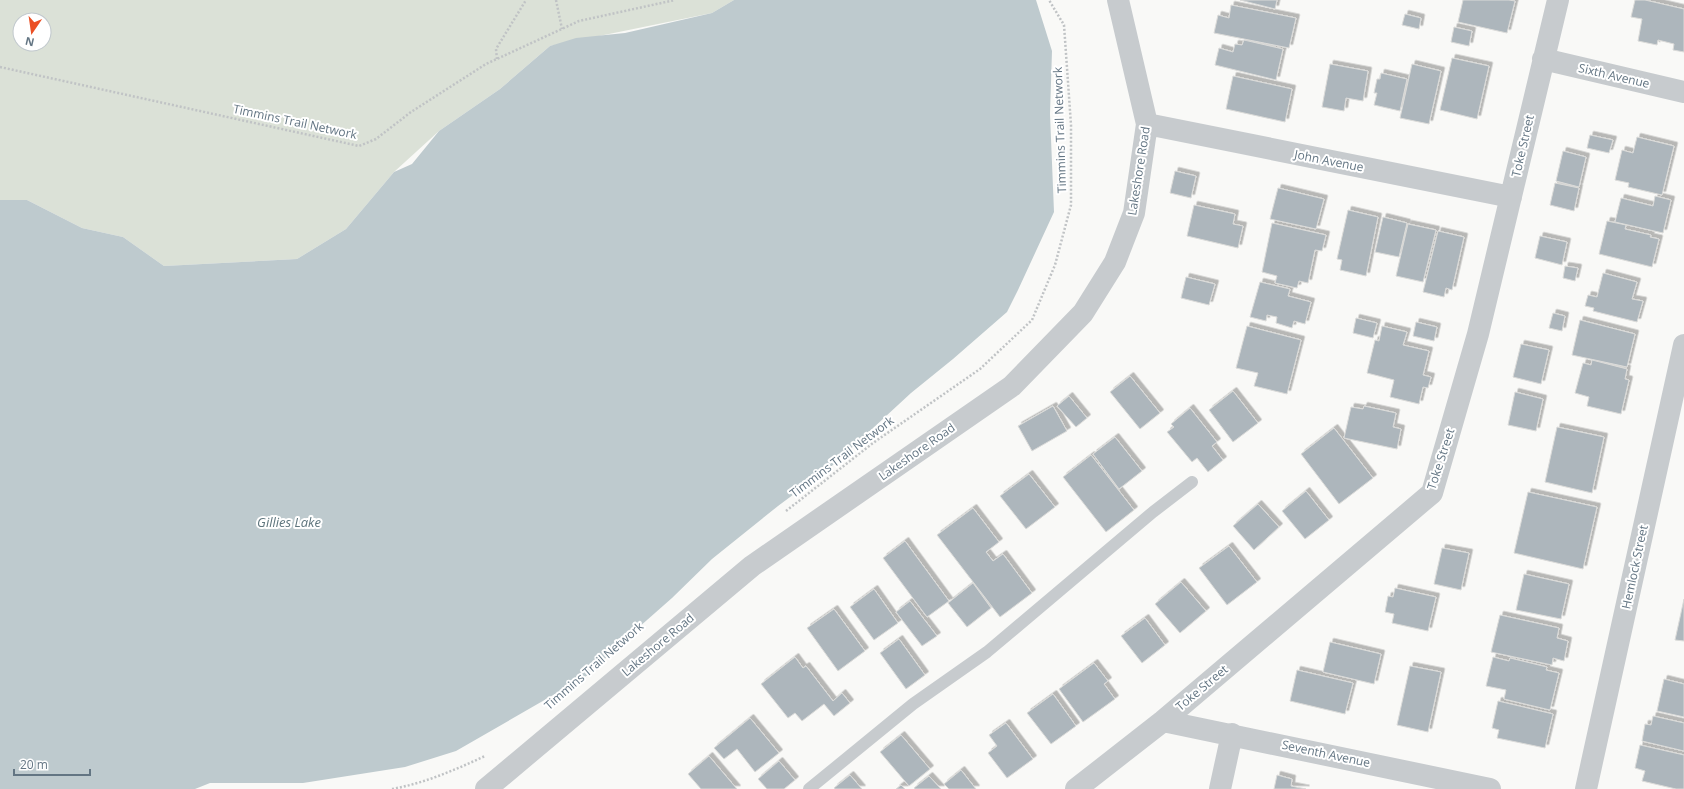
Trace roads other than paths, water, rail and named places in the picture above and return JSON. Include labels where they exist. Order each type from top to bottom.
[{"type":"street","name":"Lakeshore Road","points":[[486,789],[752,566],[1012,386],[1083,313],[1115,262],[1134,213],[1147,124],[1118,0]]},
{"type":"street","name":"Toke Street","points":[[1076,789],[1163,721],[1432,493],[1478,334],[1558,0]]},
{"type":"street","name":"Sixth Avenue","points":[[1543,59],[1684,92]]},
{"type":"street","name":"John Avenue","points":[[1147,124],[1511,197]]},
{"type":"street","name":"Hemlock Street","points":[[1586,789],[1684,345]]},
{"type":"street","name":"Seventh Avenue","points":[[1163,721],[1232,734],[1490,789]]},
{"type":"street","points":[[1220,789],[1232,734]]},
{"type":"lane","points":[[809,789],[914,704],[986,652],[1153,512],[1192,482]]},
{"type":"water","name":"Gillies Lake","points":[[734,0],[1036,0],[1052,51],[1050,114],[1054,212],[1007,312],[911,393],[833,465],[778,506],[712,559],[588,675],[456,751],[405,767],[303,783],[210,783],[195,789],[0,789],[0,200],[27,200],[82,228],[123,237],[164,266],[297,259],[346,229],[394,172],[412,164],[439,131],[500,89],[550,46],[576,38],[625,33],[712,13]]}]
